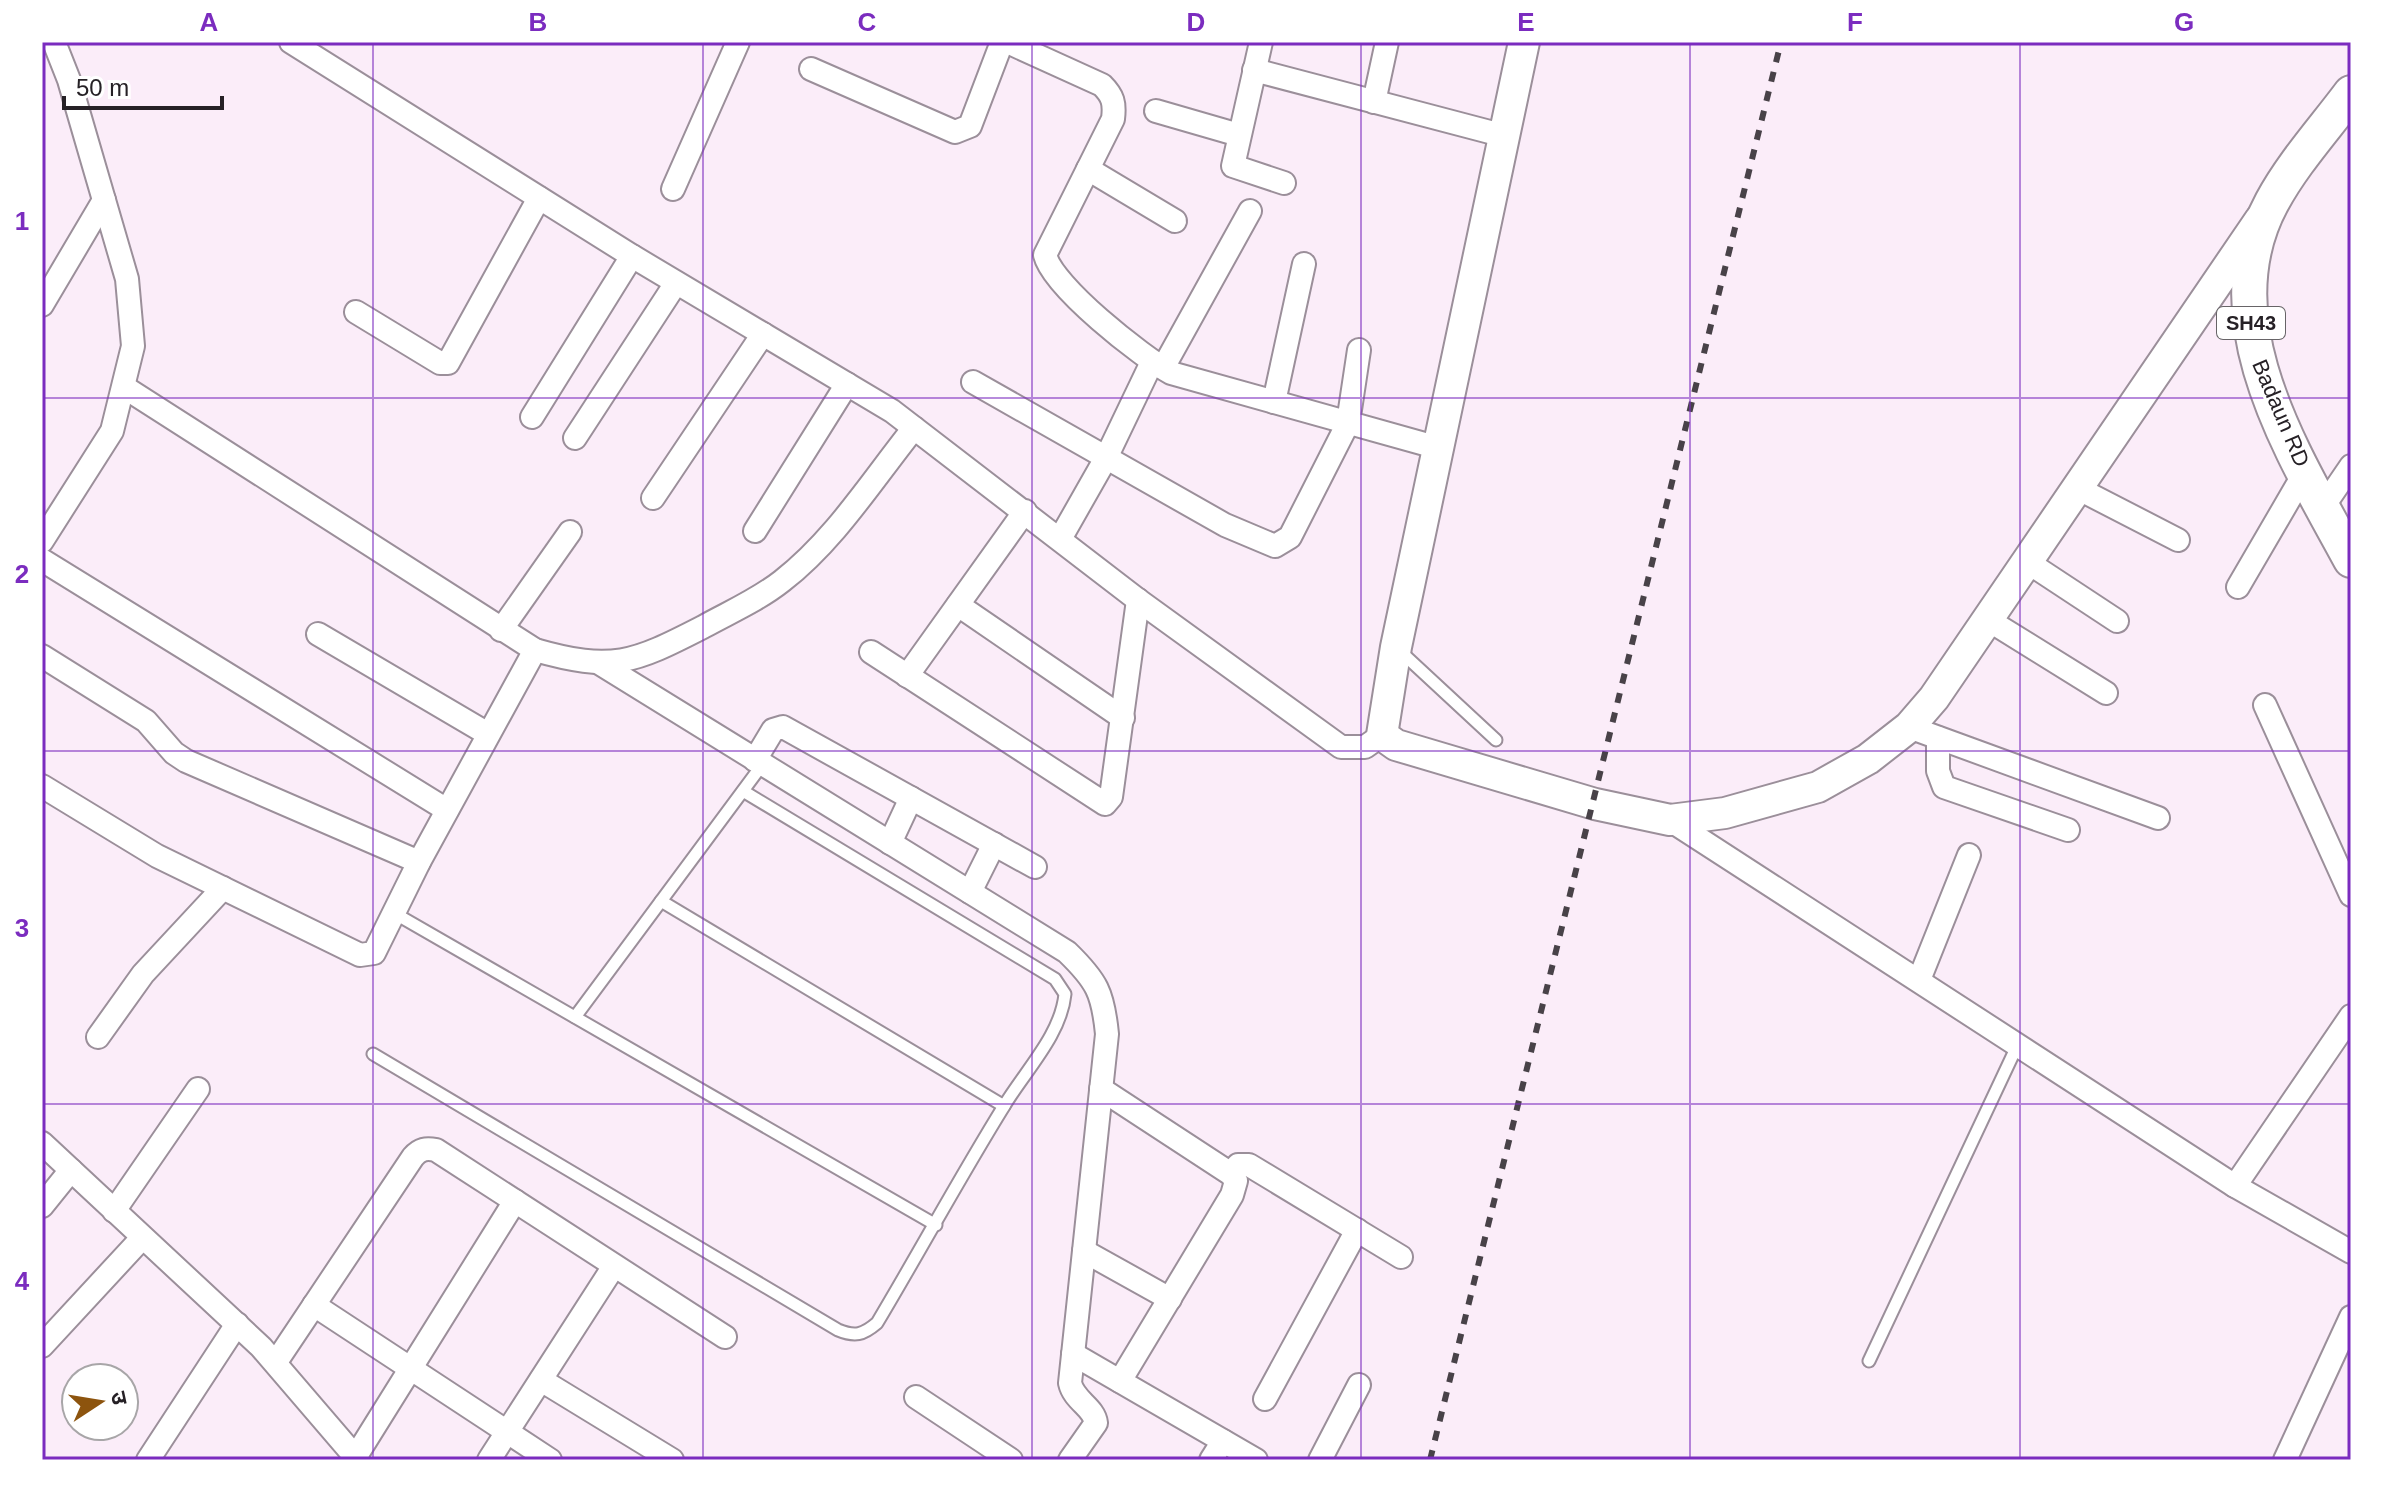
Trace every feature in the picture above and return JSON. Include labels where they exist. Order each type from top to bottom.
[{"type":"main road","points":[[1524,42],[1396,647],[1382,735],[1396,745],[1595,804],[1670,820],[1725,813],[1818,787],[1868,759],[1909,727],[1990,621],[2272,202]]},
{"type":"main road","name":"Badaun RD","points":[[2350,556],[2305,472],[2270,396],[2253,348],[2249,303],[2252,259],[2272,202],[2351,93]]},
{"type":"street","points":[[43,538],[112,431],[133,346],[127,279],[69,80],[54,42]]},
{"type":"street","points":[[291,42],[321,51],[539,198],[847,384],[914,428],[1138,600],[1341,747],[1365,747],[1382,735]]},
{"type":"street","points":[[673,189],[738,42]]},
{"type":"street","points":[[1261,42],[1239,135],[1235,169],[1284,183]]},
{"type":"street","points":[[1374,102],[1387,42]]},
{"type":"street","points":[[811,69],[955,132],[963,132],[970,126],[1009,43],[1102,85],[1111,94],[1113,119],[1045,255],[1048,267],[1056,278],[1158,365],[1274,402],[1439,448]]},
{"type":"street","points":[[1254,70],[1505,136]]},
{"type":"street","points":[[1156,111],[1239,135]]},
{"type":"street","points":[[1088,169],[1175,221]]},
{"type":"street","points":[[356,312],[440,363],[448,363],[539,198]]},
{"type":"street","points":[[42,305],[104,200]]},
{"type":"street","points":[[1060,539],[1158,365],[1250,211]]},
{"type":"street","points":[[532,417],[632,256]]},
{"type":"street","points":[[1274,402],[1304,264]]},
{"type":"street","points":[[575,438],[676,283]]},
{"type":"street","points":[[653,498],[763,334]]},
{"type":"street","points":[[973,382],[1225,525],[1275,546],[1290,537],[1348,423],[1359,350]]},
{"type":"street","points":[[755,531],[847,384]]},
{"type":"street","points":[[124,387],[501,630],[535,650],[578,662],[599,663],[649,655],[758,598],[782,581],[823,542],[914,428]]},
{"type":"street","points":[[2323,507],[2351,466]]},
{"type":"street","points":[[2238,587],[2305,472]]},
{"type":"street","points":[[2079,489],[2178,540]]},
{"type":"street","points":[[907,676],[1025,511]]},
{"type":"street","points":[[501,630],[570,532]]},
{"type":"street","points":[[42,560],[447,810]]},
{"type":"street","points":[[2029,563],[2117,621]]},
{"type":"street","points":[[871,652],[1105,804],[1111,797],[1138,600]]},
{"type":"street","points":[[958,605],[1123,718]]},
{"type":"street","points":[[1990,621],[2106,693]]},
{"type":"street","points":[[318,634],[488,734]]},
{"type":"street","points":[[42,786],[157,856],[360,955],[374,953],[419,862],[535,650]]},
{"type":"street","points":[[42,656],[146,721],[174,753],[186,761],[419,862]]},
{"type":"street","points":[[599,663],[1067,952],[1092,977],[1104,1001],[1107,1034],[1070,1383],[1073,1394],[1092,1413],[1096,1423],[1070,1460]]},
{"type":"street","points":[[2265,705],[2351,895]]},
{"type":"street","points":[[758,762],[773,730],[783,727],[1035,867]]},
{"type":"street","points":[[1909,727],[2158,818]]},
{"type":"street","points":[[1938,738],[1938,771],[1944,787],[2068,830]]},
{"type":"street","points":[[890,843],[911,798]]},
{"type":"street","points":[[1670,820],[2235,1186],[2351,1252]]},
{"type":"street","points":[[970,892],[994,844]]},
{"type":"street","points":[[1919,980],[1969,855]]},
{"type":"street","points":[[98,1037],[143,974],[223,888]]},
{"type":"street","points":[[2235,1186],[2351,1016]]},
{"type":"street","points":[[114,1211],[198,1089]]},
{"type":"street","points":[[1101,1089],[1231,1174],[1236,1181],[1232,1195],[1120,1381]]},
{"type":"street","points":[[42,1143],[276,1362],[357,1458],[515,1201]]},
{"type":"street","points":[[276,1362],[418,1150],[436,1150],[725,1337]]},
{"type":"street","points":[[1231,1174],[1238,1165],[1249,1165],[1401,1257]]},
{"type":"street","points":[[42,1206],[71,1170]]},
{"type":"street","points":[[1265,1399],[1357,1230]]},
{"type":"street","points":[[42,1346],[142,1238]]},
{"type":"street","points":[[1084,1251],[1170,1299]]},
{"type":"street","points":[[489,1460],[614,1266]]},
{"type":"street","points":[[314,1305],[550,1460]]},
{"type":"street","points":[[2285,1460],[2351,1317]]},
{"type":"street","points":[[148,1460],[237,1324]]},
{"type":"street","points":[[1073,1354],[1120,1381],[1217,1450],[1254,1460]]},
{"type":"street","points":[[541,1380],[672,1460]]},
{"type":"street","points":[[1320,1460],[1359,1385]]},
{"type":"street","points":[[916,1397],[1011,1460]]},
{"type":"lane","points":[[1396,647],[1496,740]]},
{"type":"lane","points":[[575,1017],[743,791],[758,762]]},
{"type":"lane","points":[[373,1054],[851,1335],[865,1334],[877,1323],[1063,1012],[1065,994],[1055,979],[743,791]]},
{"type":"lane","points":[[661,901],[1004,1106]]},
{"type":"lane","points":[[394,913],[936,1225]]},
{"type":"lane","points":[[1869,1361],[2018,1044]]},
{"type":"railway","points":[[1430,1460],[1781,42]]}]
